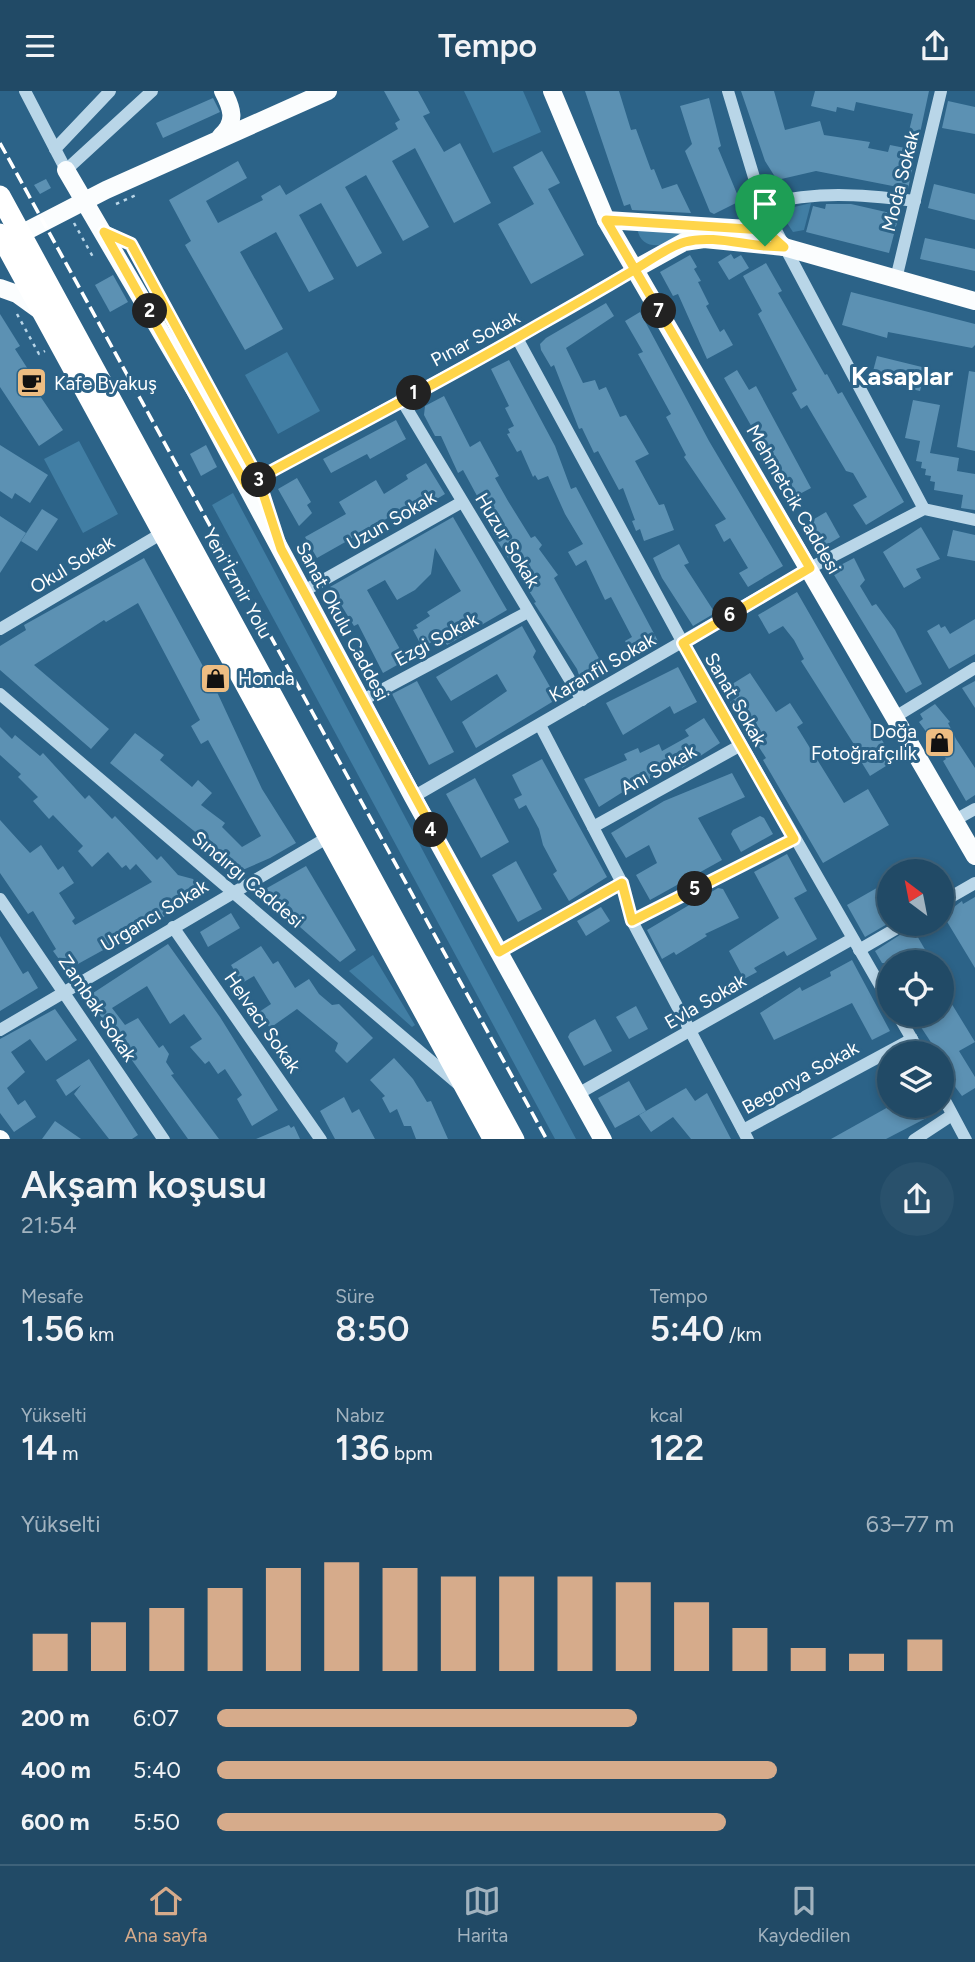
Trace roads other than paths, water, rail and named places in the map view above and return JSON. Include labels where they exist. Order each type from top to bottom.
[{"type":"highway","name":"Yeni İzmir Yolu","points":[[0,196],[330,836],[494,1139]]},
{"type":"highway","name":"Yeni İzmir Yolu","points":[[0,234],[30,318],[172,528],[514,1139]]},
{"type":"main road","points":[[221,136],[231,126],[233,118],[223,91]]},
{"type":"main road","points":[[0,245],[106,190],[221,136],[328,91]]},
{"type":"main road","points":[[552,91],[580,160]]},
{"type":"main road","points":[[559,91],[580,160]]},
{"type":"main road","name":"Mehmetcik Caddesi","points":[[580,160],[606,220],[975,856]]},
{"type":"main road","name":"Sanat Okulu Caddesi","points":[[66,170],[252,482],[281,549],[576,1095]]},
{"type":"main road","points":[[606,220],[765,230],[784,247]]},
{"type":"main road","points":[[635,269],[684,242],[704,239],[784,247],[975,301]]},
{"type":"main road","points":[[1,289],[30,318]]},
{"type":"main road","points":[[576,1095],[578,1108],[592,1139]]},
{"type":"main road","points":[[576,1095],[603,1139]]},
{"type":"street","points":[[25,91],[66,170],[152,91]]},
{"type":"street","points":[[55,149],[110,91]]},
{"type":"street","points":[[728,91],[762,204],[924,509],[975,520]]},
{"type":"street","name":"Moda Sokak","points":[[896,279],[941,91]]},
{"type":"street","points":[[762,204],[804,195],[849,194],[915,201]]},
{"type":"street","name":"Pınar Sokak","points":[[252,482],[517,338],[635,269]]},
{"type":"street","name":"Sanat Sokak","points":[[517,338],[740,745],[877,981]]},
{"type":"street","name":"Huzur Sokak","points":[[401,399],[582,700]]},
{"type":"street","name":"Uzun Sokak","points":[[304,591],[462,502]]},
{"type":"street","name":"Karanfil Sokak","points":[[413,797],[810,568],[924,509]]},
{"type":"street","name":"Okul Sokak","points":[[0,629],[172,528]]},
{"type":"street","name":"Ezgi Sokak","points":[[362,701],[528,611]]},
{"type":"street","points":[[895,717],[975,668]]},
{"type":"street","name":"Sındırgı Caddesi","points":[[0,694],[470,1095]]},
{"type":"street","points":[[540,725],[622,883],[632,921],[746,1135]]},
{"type":"street","name":"Anı Sokak","points":[[593,827],[740,745]]},
{"type":"street","points":[[955,820],[975,809]]},
{"type":"street","name":"Urgancı Sokak","points":[[0,1030],[232,891],[330,836]]},
{"type":"street","points":[[632,921],[794,839]]},
{"type":"street","points":[[499,952],[622,883]]},
{"type":"street","points":[[954,895],[975,883]]},
{"type":"street","name":"Zambak Sokak","points":[[0,899],[164,1139]]},
{"type":"street","name":"Helvacı Sokak","points":[[173,927],[321,1139]]},
{"type":"street","name":"Evla Sokak","points":[[576,1095],[689,1032],[877,936]]},
{"type":"street","points":[[905,1027],[912,1039]]},
{"type":"street","name":"Begonya Sokak","points":[[746,1135],[912,1039]]},
{"type":"street","points":[[914,1139],[947,1118]]},
{"type":"street","points":[[954,1118],[965,1139]]},
{"type":"railway","points":[[0,143],[546,1139]]},
{"type":"place","name":"Kafe Byakuş","points":[[31,383]]},
{"type":"place","name":"Honda","points":[[215,678]]},
{"type":"place","name":"Doğa Fotoğrafçılık","points":[[940,742]]},
{"type":"district","name":"Kasaplar","points":[[902,376]]}]
